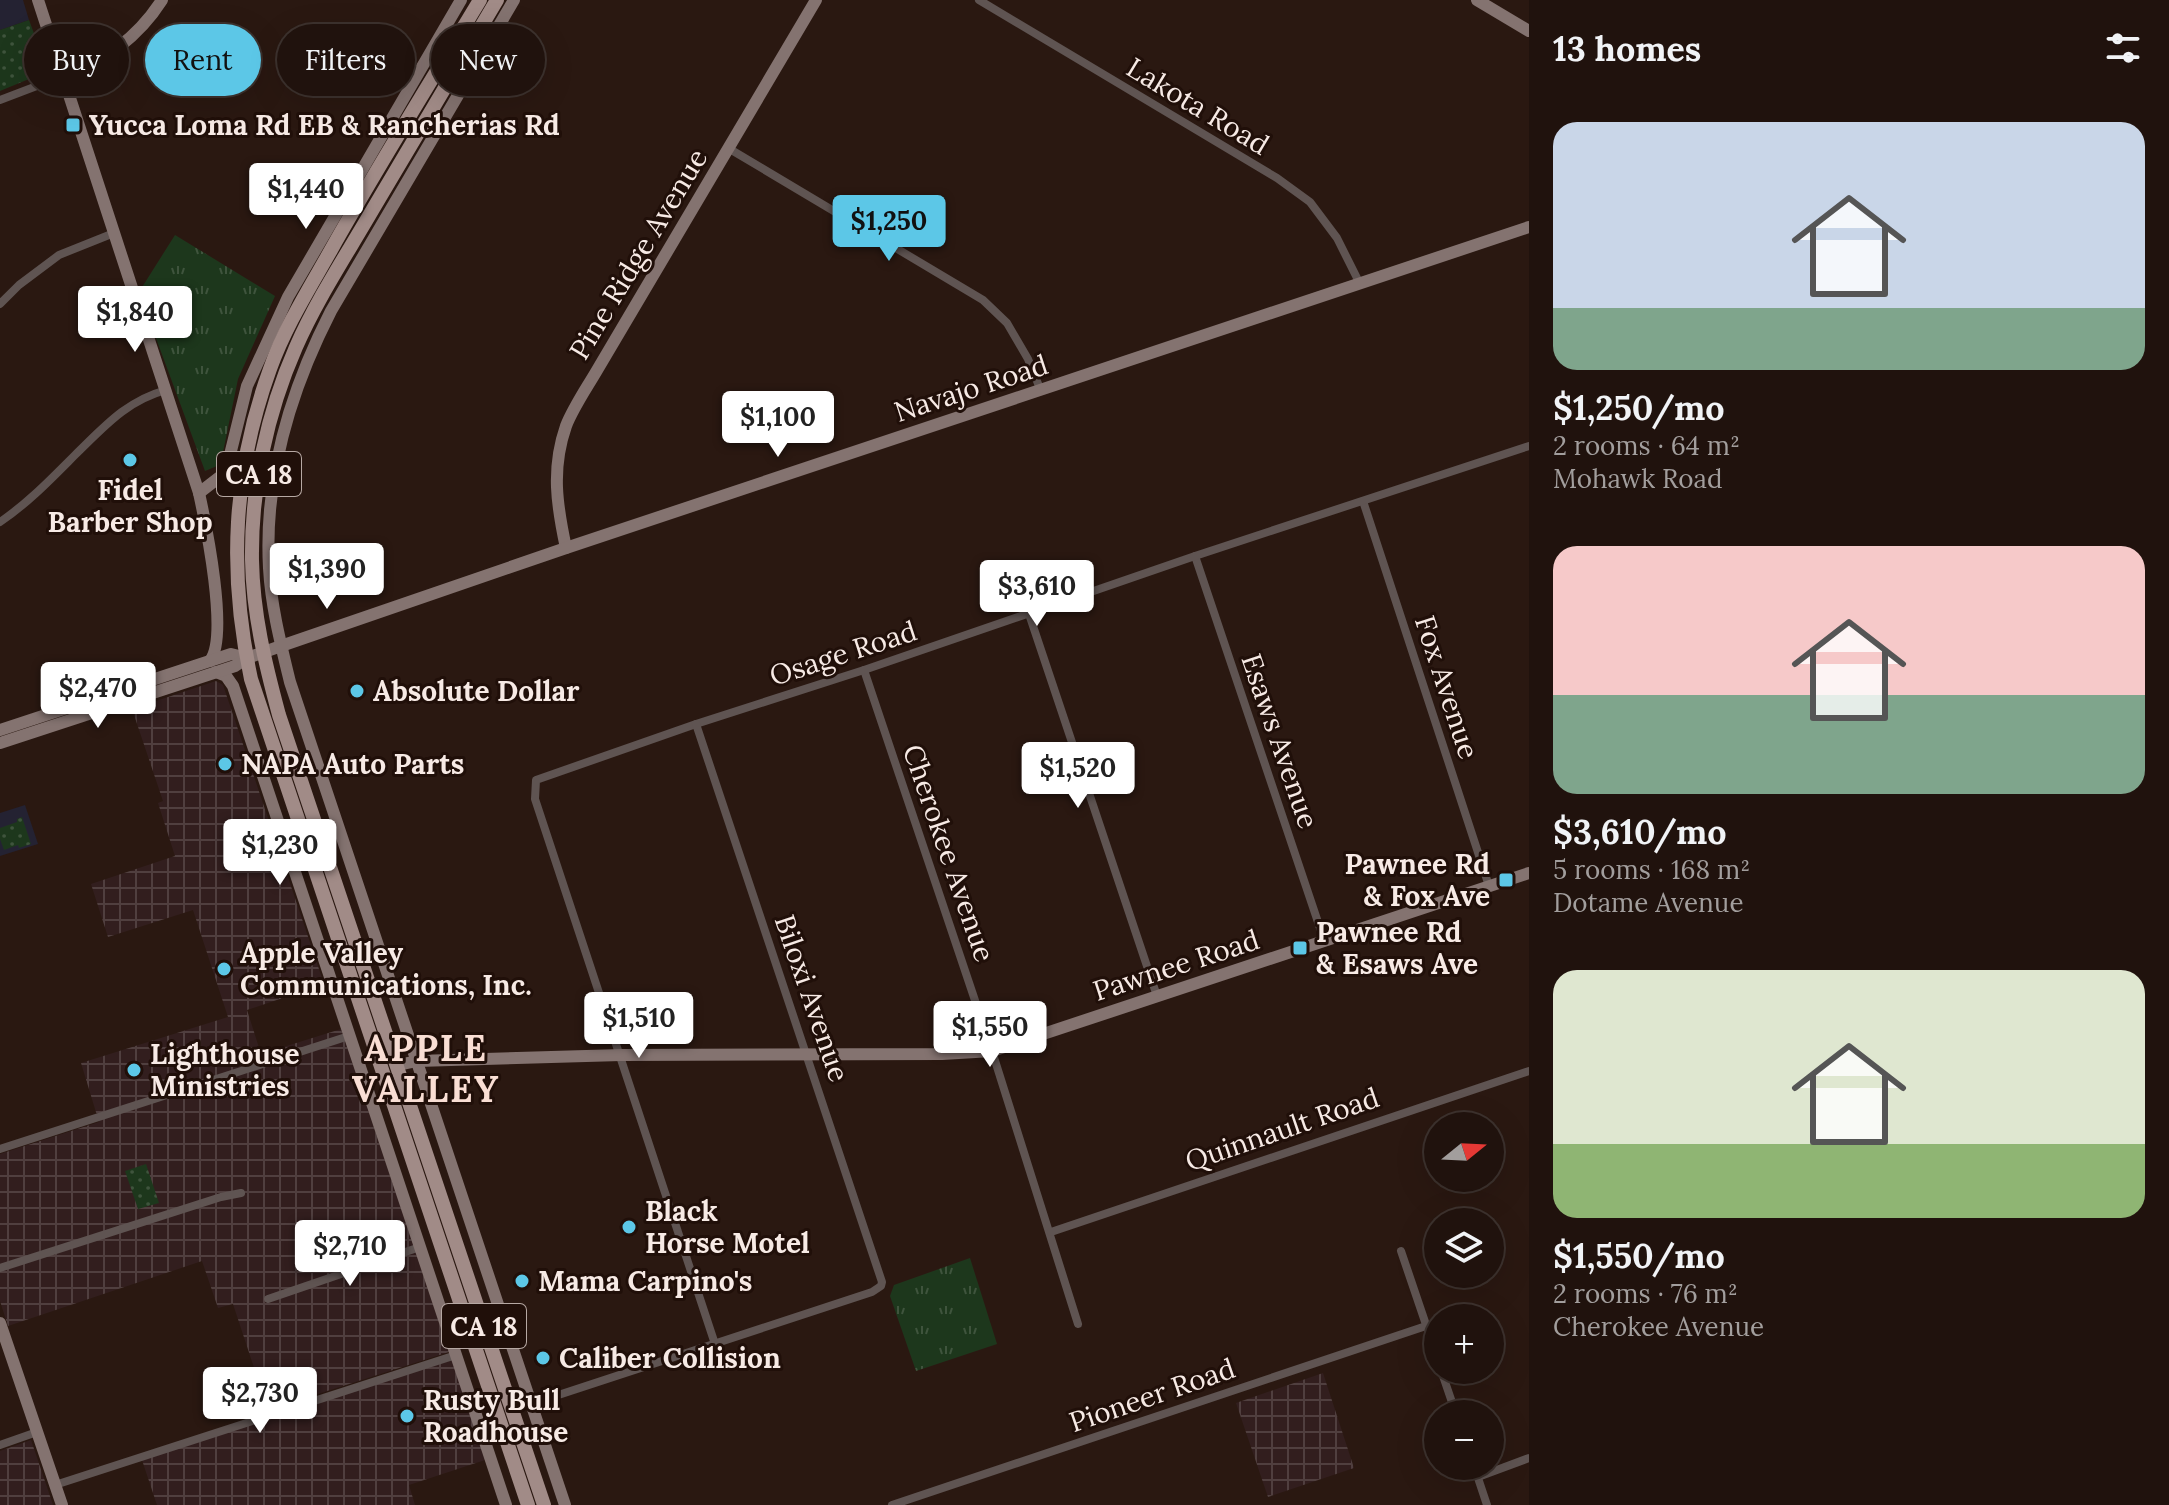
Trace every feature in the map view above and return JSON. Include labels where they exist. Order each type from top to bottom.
[{"type":"main road","name":"CA 18","points":[[480,0],[369,183],[287,329],[270,368],[250,436],[239,490],[237,659],[251,679],[381,1070],[538,1505]]},
{"type":"main road","name":"CA 18","points":[[497,0],[334,275],[284,377],[263,450],[256,494],[254,597],[262,653],[279,715],[398,1065],[538,1505]]},
{"type":"main road","points":[[351,978],[363,993],[385,1059],[398,1065]]},
{"type":"main road","points":[[381,1070],[393,1075],[415,1139],[424,1148]]},
{"type":"street","points":[[38,0],[46,24]]},
{"type":"street","points":[[129,39],[152,16],[162,0]]},
{"type":"street","points":[[199,493],[221,476],[228,463],[247,386],[288,297],[461,0]]},
{"type":"street","points":[[514,0],[310,352],[277,455],[269,516],[269,570],[281,646],[298,708],[563,1501],[538,1505]]},
{"type":"street","name":"Pine Ridge Avenue","points":[[566,548],[556,503],[557,460],[567,425],[816,0]]},
{"type":"street","name":"Lakota Road","points":[[979,0],[1277,178],[1310,202],[1337,238],[1360,284]]},
{"type":"street","points":[[1477,0],[1529,31]]},
{"type":"street","points":[[0,100],[24,91]]},
{"type":"street","points":[[69,96],[199,493],[210,549],[218,630],[213,666],[233,686],[506,1505]]},
{"type":"street","points":[[728,148],[983,300],[1007,323],[1028,359],[1041,391]]},
{"type":"street","name":"Navajo Road","points":[[0,730],[262,653],[566,548],[1529,227]]},
{"type":"street","points":[[0,304],[19,285],[59,255],[114,233]]},
{"type":"street","points":[[0,522],[37,493],[127,406],[166,390]]},
{"type":"street","name":"Osage Road","points":[[621,1055],[535,799],[536,780],[1529,446]]},
{"type":"street","name":"Fox Avenue","points":[[1363,501],[1489,886]]},
{"type":"street","name":"Esaws Avenue","points":[[1195,556],[1324,940]]},
{"type":"street","points":[[1029,614],[1157,996]]},
{"type":"street","points":[[218,630],[237,659],[233,686]]},
{"type":"street","name":"Navajo Road","points":[[0,743],[213,666]]},
{"type":"street","name":"Cherokee Avenue","points":[[864,670],[992,1051],[1078,1324]]},
{"type":"street","name":"Biloxi Avenue","points":[[696,724],[882,1278],[881,1286],[872,1292],[715,1344]]},
{"type":"street","name":"Pawnee Road","points":[[398,1065],[417,1061],[621,1055],[942,1054],[992,1051],[1529,873]]},
{"type":"street","points":[[0,1149],[349,1036]]},
{"type":"street","points":[[531,1404],[715,1344],[621,1055]]},
{"type":"street","points":[[363,1076],[381,1070]]},
{"type":"street","name":"Quinnault Road","points":[[1051,1232],[1529,1071]]},
{"type":"street","points":[[0,1268],[241,1193]]},
{"type":"street","points":[[268,1299],[420,1247]]},
{"type":"street","points":[[1401,1251],[1424,1320]]},
{"type":"street","points":[[0,1323],[62,1505]]},
{"type":"street","name":"Pioneer Road","points":[[892,1505],[1424,1327]]},
{"type":"street","points":[[55,1485],[456,1355]]},
{"type":"street","points":[[0,1445],[37,1432]]},
{"type":"street","points":[[1504,1467],[1529,1458]]},
{"type":"street","points":[[1479,1480],[1487,1505]]},
{"type":"shaded area","points":[[0,0],[23,0],[29,20],[0,30]]},
{"type":"shaded area","points":[[216,681],[223,685],[324,984],[247,1010],[261,1054],[341,1029],[449,1352],[268,1410],[233,1304],[218,1308],[202,1261],[8,1326],[0,1301],[0,1154],[99,1122],[81,1063],[228,1017],[193,910],[108,937],[91,884],[175,856],[158,803],[163,801],[132,709]]},
{"type":"shaded area","points":[[25,805],[38,844],[0,856],[0,813]]},
{"type":"shaded area","points":[[452,1360],[485,1460],[409,1485],[415,1505],[157,1505],[142,1460]]},
{"type":"shaded area","points":[[1323,1373],[1354,1468],[1268,1497],[1236,1403]]},
{"type":"shaded area","points":[[31,1440],[53,1505],[0,1505],[0,1451]]},
{"type":"green space","points":[[29,20],[30,24],[24,24],[24,81],[0,91],[0,30]]},
{"type":"green space","points":[[175,235],[275,296],[238,379],[223,452],[217,466],[205,471],[139,292]]},
{"type":"green space","points":[[22,817],[31,844],[4,850],[0,828]]},
{"type":"green space","points":[[146,1164],[159,1203],[138,1209],[125,1171]]},
{"type":"green space","points":[[970,1258],[997,1344],[916,1371],[890,1296],[894,1285]]},
{"type":"place","name":"Yucca Loma Rd EB & Rancherias Rd","points":[[73,125]]},
{"type":"place","name":"Fidel Barber Shop","points":[[130,460]]},
{"type":"place","name":"Absolute Dollar","points":[[357,691]]},
{"type":"place","name":"NAPA Auto Parts","points":[[225,764]]},
{"type":"place","name":"Pawnee Rd & Fox Ave","points":[[1506,880]]},
{"type":"place","name":"Pawnee Rd & Esaws Ave","points":[[1300,948]]},
{"type":"place","name":"Apple Valley Communications, Inc.","points":[[224,969]]},
{"type":"place","name":"Lighthouse Ministries","points":[[134,1070]]},
{"type":"place","name":"Black Horse Motel","points":[[629,1227]]},
{"type":"place","name":"Mama Carpino's","points":[[522,1281]]},
{"type":"place","name":"Caliber Collision","points":[[543,1358]]},
{"type":"place","name":"Rusty Bull Roadhouse","points":[[407,1416]]},
{"type":"district","name":"APPLE VALLEY","points":[[426,1068]]}]
